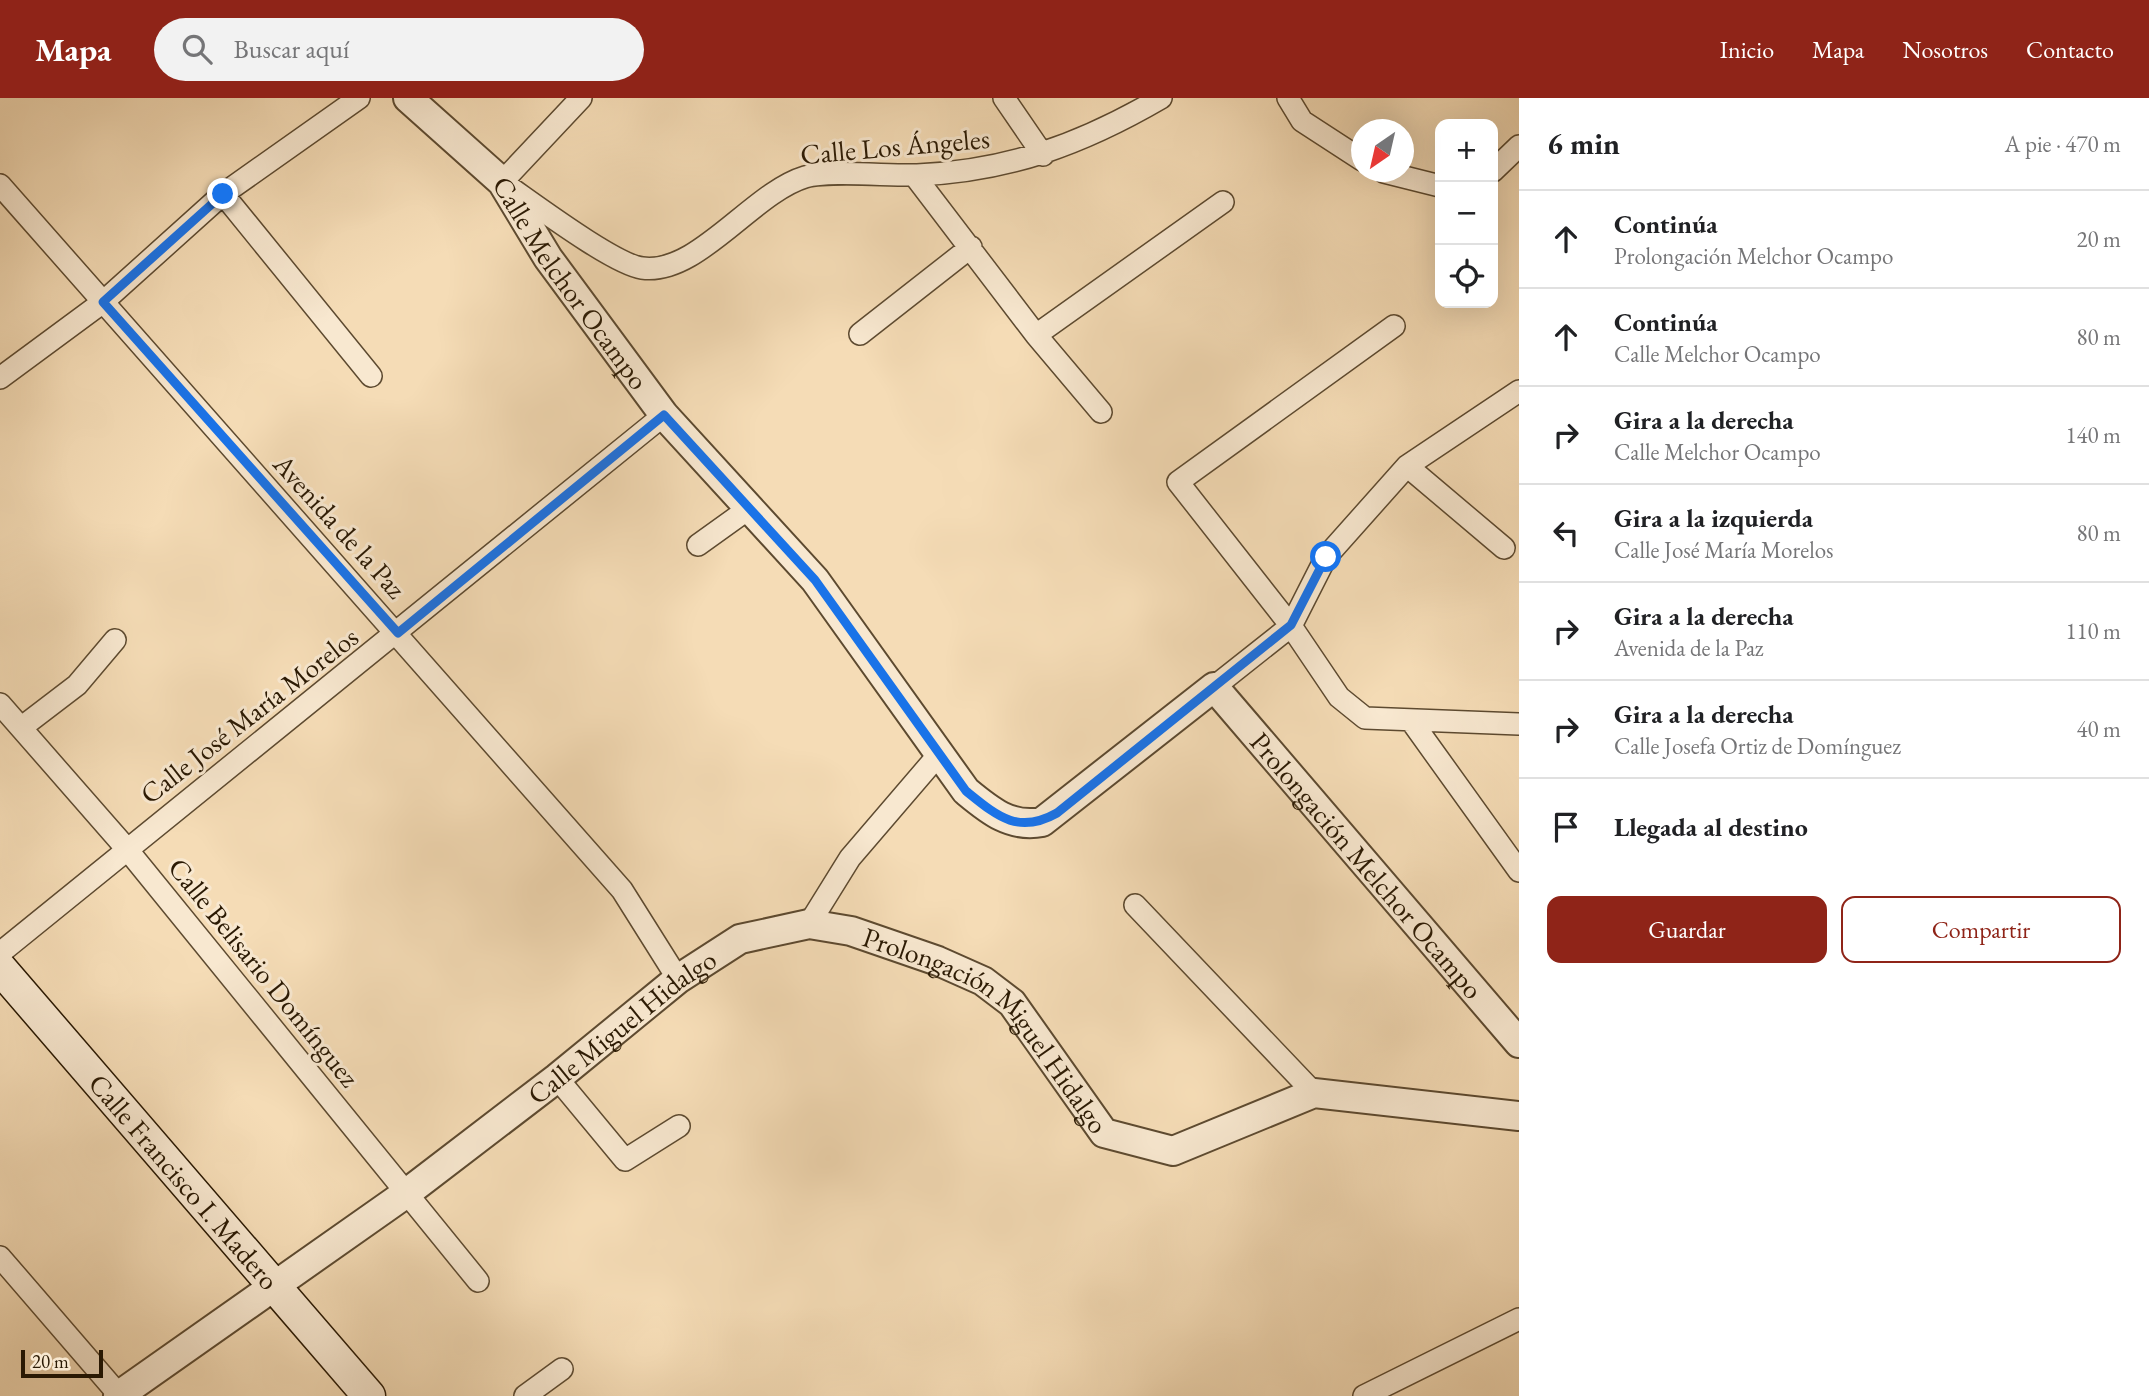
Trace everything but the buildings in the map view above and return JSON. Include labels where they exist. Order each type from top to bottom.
[{"type":"main road","name":"Calle Francisco I. Madero","points":[[0,968],[369,1396]]},
{"type":"street","points":[[0,378],[103,302],[223,194],[359,98]]},
{"type":"street","name":"Calle Melchor Ocampo","points":[[408,98],[502,182],[548,257],[664,415],[815,580],[966,791],[997,816],[1026,825],[1042,822],[1291,625]]},
{"type":"street","points":[[502,182],[581,98]]},
{"type":"street","points":[[1004,98],[1043,155]]},
{"type":"street","name":"Calle Los Ángeles","points":[[502,182],[611,255],[641,268],[672,265],[778,188],[807,176],[967,172],[1043,155],[1113,127],[1161,98]]},
{"type":"street","points":[[1288,98],[1302,121],[1351,153]]},
{"type":"street","points":[[1498,167],[1519,146]]},
{"type":"street","points":[[915,175],[1036,335],[1101,412]]},
{"type":"street","points":[[1414,180],[1435,185]]},
{"type":"street","name":"Avenida de la Paz","points":[[0,185],[622,890],[678,979]]},
{"type":"street","points":[[223,194],[371,376]]},
{"type":"street","points":[[1036,335],[1223,202]]},
{"type":"street","points":[[860,334],[971,247]]},
{"type":"street","points":[[1394,326],[1178,482],[1291,625],[1339,697],[1366,718],[1412,722],[1519,724]]},
{"type":"street","points":[[1291,625],[1326,557],[1407,466],[1519,391]]},
{"type":"street","name":"Calle José María Morelos","points":[[0,953],[126,848],[398,633],[664,415]]},
{"type":"street","points":[[1407,466],[1504,548]]},
{"type":"street","points":[[698,545],[751,507]]},
{"type":"street","points":[[22,727],[77,685],[115,639]]},
{"type":"street","name":"Prolongación Melchor Ocampo","points":[[1214,687],[1519,1043]]},
{"type":"street","name":"Calle Belisario Domínguez","points":[[0,704],[126,848],[478,1281]]},
{"type":"street","points":[[1412,722],[1519,871]]},
{"type":"street","points":[[809,924],[850,858],[940,753]]},
{"type":"street","points":[[1135,905],[1314,1093]]},
{"type":"street","name":"Calle Miguel Hidalgo","points":[[119,1396],[408,1192],[557,1078],[678,979],[740,939],[809,924]]},
{"type":"street","name":"Prolongación Miguel Hidalgo","points":[[809,924],[851,931],[939,961],[983,981],[1012,1003],[1104,1133],[1173,1151],[1314,1093],[1519,1116]]},
{"type":"street","points":[[557,1078],[625,1160],[679,1126]]},
{"type":"street","points":[[0,1258],[119,1396]]},
{"type":"street","points":[[1364,1396],[1519,1319]]},
{"type":"street","points":[[525,1396],[562,1369]]},
{"type":"route","points":[[223,194],[103,302],[398,633],[664,415],[815,580],[966,791],[997,816],[1026,825],[1042,822],[1057,813],[1291,625],[1326,557]]}]
